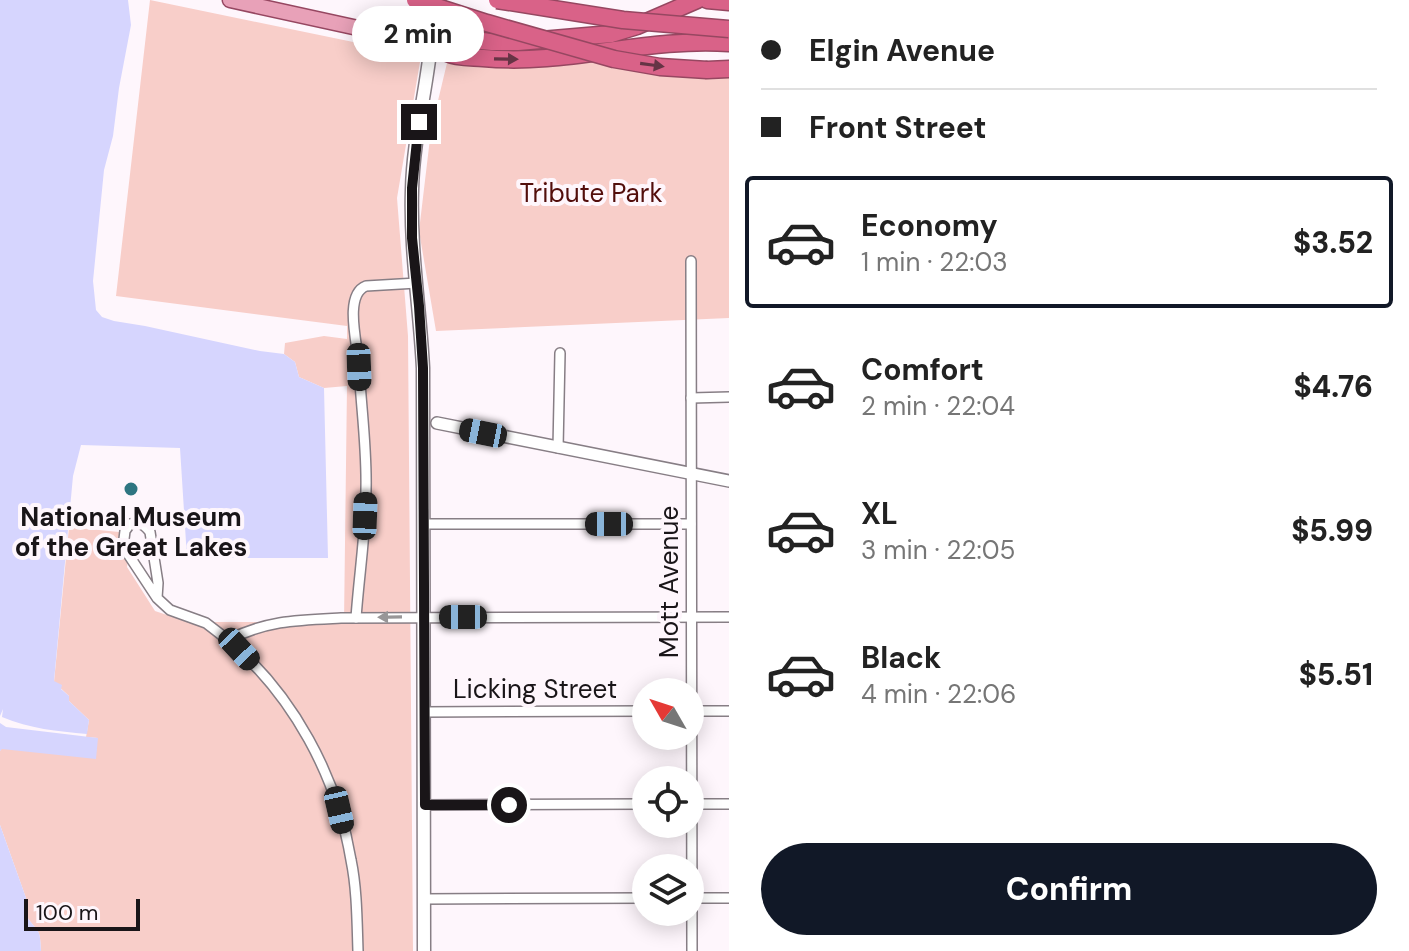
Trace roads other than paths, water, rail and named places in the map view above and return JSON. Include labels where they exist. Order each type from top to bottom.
[{"type":"highway","points":[[415,0],[614,59],[660,67],[729,69]]},
{"type":"highway","points":[[497,0],[623,20],[729,29]]},
{"type":"highway","points":[[431,44],[451,38],[518,42],[611,34],[697,0]]},
{"type":"highway","points":[[707,0],[729,2]]},
{"type":"highway","points":[[431,44],[448,54],[518,60],[678,43],[729,43]]},
{"type":"main road","points":[[230,0],[431,44]]},
{"type":"main road","points":[[424,951],[423,368],[412,238],[412,188],[438,0]]},
{"type":"street","name":"Mott Avenue","points":[[691,261],[691,678]]},
{"type":"street","points":[[356,618],[366,485],[353,314],[355,296],[359,289],[366,286],[417,283]]},
{"type":"street","points":[[558,448],[560,353]]},
{"type":"street","points":[[691,398],[729,397]]},
{"type":"street","points":[[423,420],[729,481]]},
{"type":"street","points":[[157,598],[158,583],[150,532],[138,523],[130,524],[124,539],[128,554],[157,598],[170,610],[206,623],[239,649],[283,699],[307,735],[331,786],[352,860],[358,951]]},
{"type":"street","points":[[424,524],[691,524]]},
{"type":"street","points":[[228,640],[250,629],[280,622],[356,618],[729,617]]},
{"type":"street","name":"Licking Street","points":[[424,712],[632,711]]},
{"type":"street","points":[[704,711],[729,711]]},
{"type":"street","points":[[425,805],[632,804]]},
{"type":"street","points":[[704,804],[729,804]]},
{"type":"street","points":[[424,899],[632,898]]},
{"type":"street","points":[[704,898],[729,898]]},
{"type":"street","name":"Mott Avenue","points":[[692,926],[692,951]]},
{"type":"water","points":[[0,0],[128,0],[131,25],[113,136],[104,170],[93,281],[96,310],[102,317],[114,321],[284,354],[295,362],[299,377],[324,388],[328,558],[187,558],[180,448],[81,445],[73,476],[54,681],[62,685],[61,689],[69,696],[69,701],[89,720],[87,734],[23,724],[2,717],[3,709],[0,716]]},
{"type":"water","points":[[0,723],[6,727],[98,738],[96,759],[0,751]]},
{"type":"water","points":[[0,825],[26,898],[27,917],[39,934],[41,951],[0,951]]},
{"type":"place","name":"National Museum of the Great Lakes","points":[[131,489]]},
{"type":"park label","name":"Tribute Park","points":[[591,193]]}]
